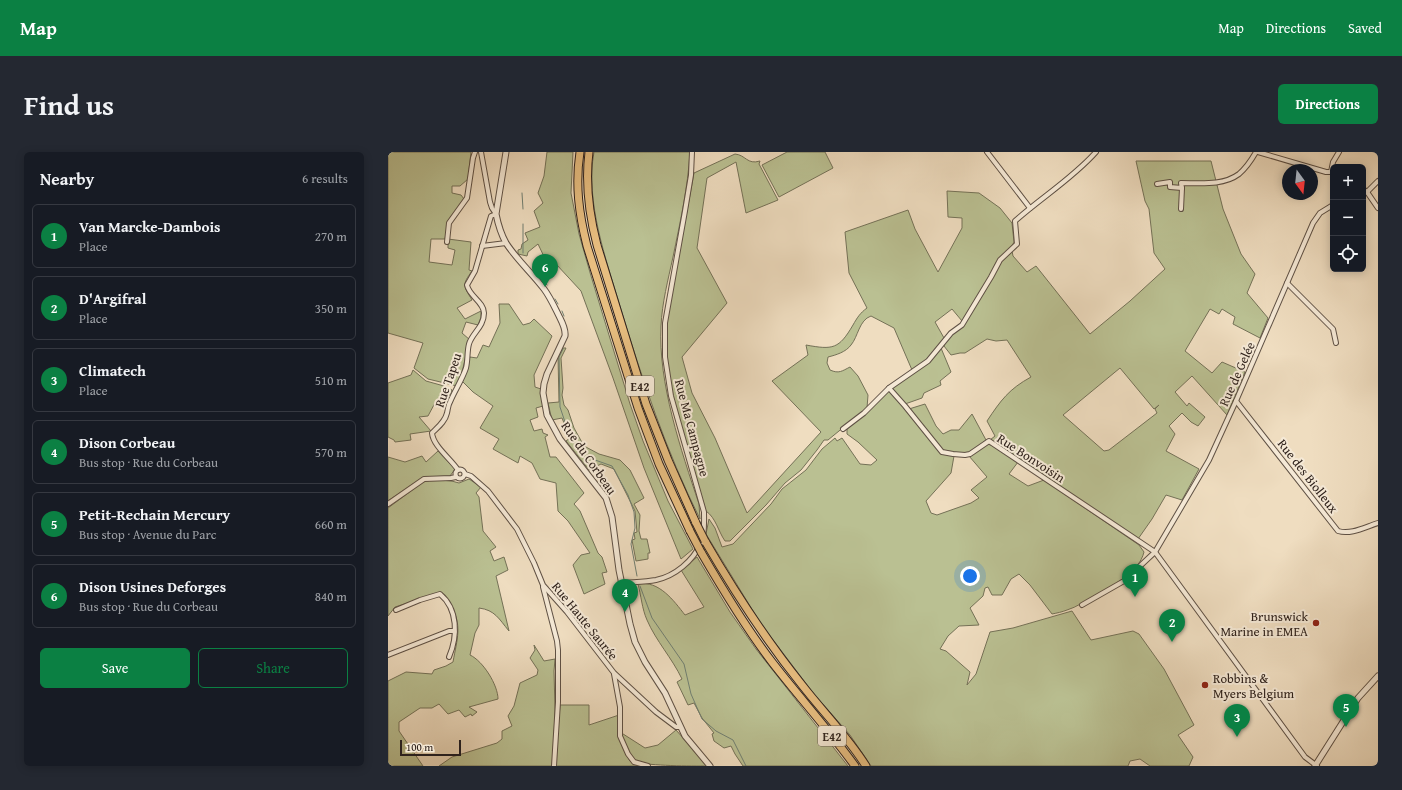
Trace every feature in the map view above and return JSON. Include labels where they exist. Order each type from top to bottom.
[{"type":"highway","name":"E42","points":[[580,152],[577,194],[587,246],[642,421],[662,470],[690,531],[732,604],[771,661],[842,747],[855,766]]},
{"type":"highway","name":"E42","points":[[589,152],[587,165],[587,196],[597,245],[646,404],[668,460],[696,523],[730,583],[771,644],[802,686],[849,741],[866,766]]},
{"type":"street","points":[[447,242],[449,223],[467,198],[475,152]]},
{"type":"street","points":[[481,152],[490,202],[496,214]]},
{"type":"street","points":[[496,214],[506,152]]},
{"type":"street","name":"Rue Ma Campagne","points":[[622,583],[656,580],[672,574],[683,567],[694,556],[701,543],[704,528],[704,512],[671,396],[665,357],[665,323],[688,197],[692,152]]},
{"type":"street","points":[[987,152],[1030,208]]},
{"type":"street","points":[[843,429],[864,413],[889,388],[928,360],[951,333],[962,325],[1000,260],[1017,244],[1015,220],[1083,167],[1096,152]]},
{"type":"street","points":[[1181,209],[1181,183],[1214,183],[1236,176],[1257,152],[1330,173]]},
{"type":"street","points":[[1275,158],[1277,152]]},
{"type":"street","points":[[1333,164],[1339,152]]},
{"type":"street","points":[[1366,192],[1378,181]]},
{"type":"street","points":[[1157,184],[1170,182],[1170,187],[1182,188]]},
{"type":"street","points":[[1366,194],[1378,208]]},
{"type":"street","name":"Rue de Gelée","points":[[1082,605],[1124,581],[1155,552],[1209,460],[1236,401],[1312,223],[1320,213],[1330,207]]},
{"type":"street","name":"Rue du Corbeau","points":[[496,214],[498,224],[506,244],[544,288],[552,300],[563,323],[565,336],[547,374],[543,393],[548,415],[560,439],[606,498],[612,517],[622,583],[635,642],[645,662],[665,693],[685,736],[710,766]]},
{"type":"street","name":"Rue Tapeu","points":[[452,462],[437,444],[432,436],[432,433],[443,422],[447,415],[449,403],[466,368],[469,356],[469,343],[482,321],[483,310],[478,302],[469,293],[467,285],[475,271],[491,216],[496,214]]},
{"type":"street","points":[[482,246],[506,244]]},
{"type":"street","points":[[1287,283],[1333,328],[1336,343]]},
{"type":"street","name":"Rue Bonvoisin","points":[[889,388],[942,452],[965,455],[970,454],[989,441],[1155,552]]},
{"type":"street","name":"Rue des Biolleux","points":[[1236,401],[1338,530],[1344,533],[1351,532],[1378,523]]},
{"type":"street","name":"Rue Haute Saurée","points":[[452,462],[458,470],[464,471],[465,474],[471,476],[488,491],[517,529],[534,563],[542,585],[567,612],[614,674],[656,712],[676,727],[680,727]]},
{"type":"street","points":[[456,477],[458,470]]},
{"type":"street","points":[[388,504],[424,479],[461,478],[465,474]]},
{"type":"street","points":[[1155,552],[1305,757],[1316,766],[1358,698],[1378,676]]},
{"type":"street","points":[[542,585],[557,641],[558,702],[554,766]]},
{"type":"street","points":[[396,610],[440,594],[453,612],[455,622],[453,646],[449,657]]},
{"type":"street","points":[[388,655],[449,631],[454,631]]},
{"type":"street","points":[[614,674],[620,707],[620,736],[628,754],[634,762],[648,766]]},
{"type":"green space","points":[[388,152],[471,152],[468,179],[460,186],[452,186],[452,193],[461,195],[464,199],[448,223],[445,239],[431,239],[429,262],[452,265],[455,250],[448,248],[448,239],[471,242],[469,270],[472,271],[465,282],[465,288],[472,300],[457,308],[465,319],[481,311],[481,317],[478,325],[466,322],[462,333],[470,340],[457,386],[428,379],[414,368],[423,343],[388,333]]},
{"type":"green space","points":[[547,152],[573,152],[571,193],[579,234],[630,404],[643,441],[668,501],[693,549],[681,559],[644,468],[581,291],[556,264],[549,267],[538,244],[528,252],[527,256],[518,254],[518,250],[521,249],[522,244],[528,240],[525,233],[540,227],[534,211],[543,203],[538,193],[544,176]]},
{"type":"green space","points":[[594,152],[690,152],[683,205],[663,309],[661,348],[663,370],[672,416],[699,504],[700,519],[676,467],[656,414],[637,361],[603,250],[598,230],[592,191]]},
{"type":"green space","points":[[787,152],[825,152],[833,168],[779,197],[762,165]]},
{"type":"green space","points":[[735,154],[752,162],[760,161],[759,164],[778,200],[746,213],[736,162],[707,178],[697,248],[727,303],[682,357],[692,393],[715,438],[747,513],[821,432],[772,381],[808,355],[806,345],[829,347],[839,343],[844,339],[862,312],[867,308],[849,273],[845,232],[908,210],[915,229],[938,272],[962,228],[962,218],[948,217],[947,191],[979,193],[1000,208],[1012,223],[1014,242],[1011,248],[997,261],[962,321],[952,309],[935,322],[944,338],[926,361],[912,370],[894,328],[871,316],[861,325],[853,342],[846,350],[828,357],[827,363],[830,370],[838,372],[850,367],[858,376],[868,395],[867,408],[828,440],[824,440],[801,470],[785,483],[766,505],[730,541],[725,541],[715,521],[706,511],[674,406],[666,354],[667,320],[694,173]]},
{"type":"green space","points":[[1136,161],[1211,161],[1223,209],[1241,254],[1255,274],[1247,293],[1268,318],[1260,338],[1233,324],[1235,317],[1222,309],[1219,314],[1210,309],[1185,351],[1212,373],[1222,362],[1245,372],[1227,415],[1192,376],[1175,392],[1187,406],[1189,403],[1205,417],[1198,426],[1191,422],[1182,413],[1169,426],[1175,434],[1166,451],[1199,469],[1182,500],[1166,495],[1138,539],[990,440],[995,436],[987,421],[1011,391],[1023,381],[1031,377],[1007,340],[996,341],[987,339],[965,353],[951,355],[944,346],[950,336],[960,328],[984,293],[1000,263],[1012,251],[1013,256],[1027,272],[1036,266],[1090,334],[1130,301],[1165,269],[1154,253],[1149,209],[1145,201]],"holes":[[[1120,368],[1154,409],[1159,405],[1155,409],[1157,413],[1109,450],[1104,451],[1063,415]]]},
{"type":"green space","points":[[499,304],[509,304],[523,325],[530,323],[534,319],[552,336],[534,375],[535,387],[541,389],[543,406],[536,408],[538,417],[530,420],[534,431],[542,429],[543,433],[548,435],[545,437],[550,457],[556,457],[584,493],[574,504],[580,511],[598,553],[602,557],[607,572],[602,573],[605,584],[584,594],[573,565],[581,555],[590,553],[568,521],[558,511],[556,483],[540,479],[532,463],[520,456],[518,463],[493,449],[499,439],[480,428],[493,406],[473,392],[462,381],[470,357],[477,358],[483,345],[489,347],[500,323]]},
{"type":"green space","points":[[563,348],[566,348],[561,358],[562,395],[564,405],[568,410],[574,428],[584,446],[599,454],[620,460],[630,470],[644,498],[634,504],[640,515],[639,531],[641,539],[647,539],[650,553],[648,553],[648,559],[636,561],[632,540],[635,539],[634,533],[637,532],[635,511],[614,469],[601,464],[589,470],[566,441],[570,438],[562,418],[552,420],[548,403],[559,402],[558,356]]},
{"type":"green space","points":[[941,348],[951,372],[940,381],[941,385],[924,393],[922,398],[905,404],[891,389],[927,364]]},
{"type":"green space","points":[[413,370],[426,381],[452,390],[446,403],[436,401],[428,416],[419,417],[431,431],[410,434],[411,440],[395,442],[388,437],[388,383],[411,375]]},
{"type":"green space","points":[[889,390],[942,453],[954,456],[951,473],[926,501],[931,513],[937,515],[971,503],[979,498],[971,490],[987,477],[969,456],[987,444],[1018,462],[1009,474],[1028,486],[1044,480],[1139,545],[1144,552],[1141,560],[1124,578],[1078,606],[1058,613],[1052,614],[1030,585],[1019,574],[1011,579],[1002,595],[992,595],[988,587],[985,588],[983,596],[970,608],[979,625],[959,626],[948,636],[940,649],[946,651],[970,672],[967,685],[976,674],[990,632],[1013,628],[1072,611],[1091,640],[1133,631],[1139,634],[1164,669],[1194,725],[1178,735],[1193,757],[1189,766],[1150,766],[1140,759],[1130,761],[1128,766],[871,766],[850,735],[814,694],[761,624],[706,534],[709,519],[715,528],[722,547],[733,544],[771,504],[782,489],[806,470],[822,449],[835,438],[837,441],[842,438],[860,464],[871,465],[877,460],[847,434],[847,429],[871,409]]},
{"type":"green space","points":[[925,404],[936,426],[943,434],[951,430],[959,430],[972,414],[986,440],[972,451],[965,454],[942,450],[909,409]]},
{"type":"green space","points":[[438,451],[455,469],[450,476],[423,477],[388,501],[388,457],[405,462],[422,456],[426,462]]},
{"type":"green space","points":[[435,479],[459,483],[469,479],[481,487],[476,493],[479,497],[483,531],[496,547],[490,551],[494,561],[504,557],[508,570],[496,576],[509,631],[493,613],[479,608],[479,625],[475,633],[470,655],[480,662],[489,674],[493,681],[498,699],[469,707],[477,712],[472,716],[471,714],[465,717],[459,710],[448,714],[439,704],[432,708],[420,708],[399,722],[399,731],[423,766],[388,766],[388,681],[406,672],[432,674],[434,670],[453,662],[457,639],[457,619],[447,599],[440,593],[395,607],[388,616],[388,508],[423,482]]},
{"type":"green space","points":[[697,557],[730,612],[756,649],[848,766],[743,766],[731,746],[724,748],[714,741],[712,734],[714,733],[702,718],[694,703],[688,705],[677,682],[682,679],[645,616],[638,584],[653,585],[659,588],[671,598],[685,615],[704,607],[681,570]]},
{"type":"green space","points":[[534,645],[544,661],[555,659],[553,766],[439,766],[452,757],[497,743],[502,739],[502,731],[512,726],[508,716],[514,706],[520,683],[537,675],[538,670],[530,658],[535,650]]},
{"type":"green space","points":[[560,705],[589,705],[589,725],[619,715],[618,733],[624,750],[630,761],[641,766],[555,766]]},
{"type":"green space","points":[[676,730],[708,766],[660,765],[636,762],[628,753],[620,732],[645,748],[658,745]]},
{"type":"waterway","points":[[522,193],[523,209]]},
{"type":"waterway","points":[[523,224],[523,253]]},
{"type":"waterway","points":[[541,277],[547,285]]},
{"type":"waterway","points":[[555,299],[558,304]]},
{"type":"waterway","points":[[562,311],[564,316]]},
{"type":"waterway","points":[[563,349],[559,357],[560,407],[566,425],[581,455],[612,466],[628,495],[634,512],[635,528],[631,544],[637,576]]},
{"type":"waterway","points":[[640,586],[652,618],[684,664],[691,694],[702,719],[716,731],[733,740],[746,766]]},
{"type":"place","name":"Dison Usines Deforges","points":[[545,287]]},
{"type":"place","name":"Van Marcke-Dambois","points":[[1135,597]]},
{"type":"place","name":"Dison Corbeau","points":[[625,612]]},
{"type":"place","name":"Brunswick Marine in EMEA","points":[[1316,623]]},
{"type":"place","name":"D'Argifral","points":[[1172,642]]},
{"type":"place","name":"Robbins & Myers Belgium","points":[[1205,685]]},
{"type":"place","name":"Petit-Rechain Mercury","points":[[1346,727]]},
{"type":"place","name":"Climatech","points":[[1237,737]]}]
